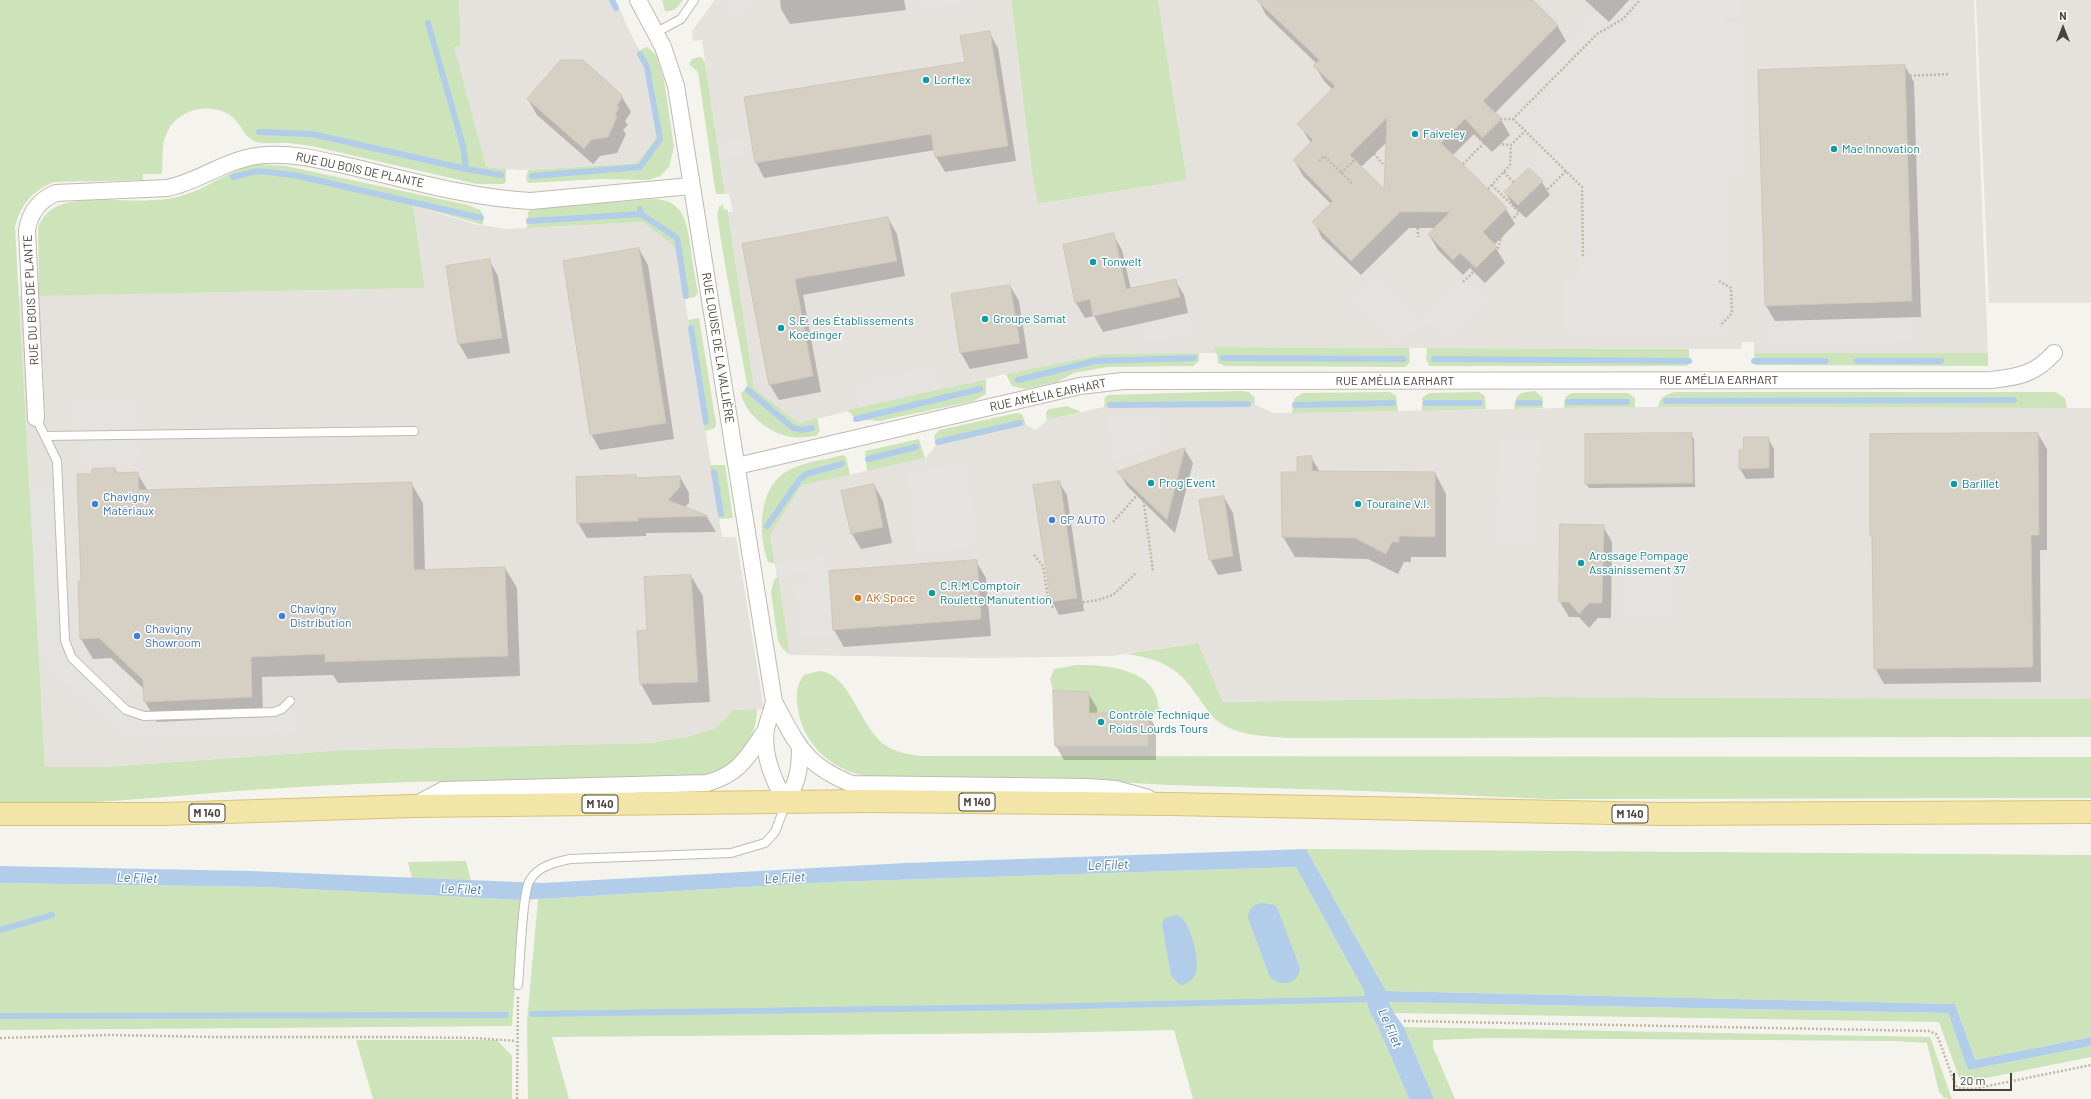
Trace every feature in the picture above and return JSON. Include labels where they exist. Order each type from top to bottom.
[{"type":"main road","name":"M 140","points":[[0,814],[163,814],[413,806],[869,801],[1169,804],[1661,814],[2091,812]]},
{"type":"street","name":"RUE LOUISE DE LA VALLIÈRE","points":[[638,0],[668,61],[676,86],[774,702],[800,748],[822,770],[852,784],[1088,787],[1116,789],[1169,804]]},
{"type":"street","name":"RUE DU BOIS DE PLANTE","points":[[36,418],[27,230],[28,222],[38,205],[46,197],[56,193],[167,188],[179,186],[233,161],[249,156],[267,155],[305,157],[471,194],[516,200],[531,201],[691,186]]},
{"type":"street","name":"RUE AMÉLIA EARHART","points":[[737,466],[1080,386],[1123,381],[1992,380],[2023,375],[2036,369],[2054,353]]},
{"type":"street","name":"RUE LOUISE DE LA VALLIÈRE","points":[[774,702],[766,730],[766,747],[772,776],[786,803]]},
{"type":"street","name":"RUE LOUISE DE LA VALLIÈRE","points":[[413,806],[443,790],[707,783],[724,778],[736,769],[746,759],[766,730]]},
{"type":"street","name":"RUE LOUISE DE LA VALLIÈRE","points":[[786,803],[797,782],[800,768],[800,748]]},
{"type":"lane","points":[[655,33],[681,18],[694,0]]},
{"type":"lane","points":[[36,418],[57,461],[65,642],[72,658],[126,710],[144,716],[274,712],[282,709],[290,701]]},
{"type":"lane","points":[[45,436],[414,431]]},
{"type":"lane","points":[[518,985],[526,894],[530,880],[548,864],[570,859],[731,853],[765,843],[776,832],[786,803]]},
{"type":"path","points":[[1513,119],[1597,34],[1623,19],[1640,0]]},
{"type":"path","points":[[1906,76],[1950,74]]},
{"type":"path","points":[[1481,140],[1502,119],[1513,119],[1582,187],[1583,258]]},
{"type":"path","points":[[1462,122],[1484,143],[1511,145]]},
{"type":"path","points":[[1488,189],[1510,165],[1511,145],[1526,131]]},
{"type":"path","points":[[1363,142],[1383,164]]},
{"type":"path","points":[[1463,164],[1484,143]]},
{"type":"path","points":[[1341,173],[1368,147]]},
{"type":"path","points":[[1319,161],[1324,156],[1352,183]]},
{"type":"path","points":[[1463,282],[1498,248],[1504,228],[1525,206],[1528,208],[1566,171]]},
{"type":"path","points":[[1504,172],[1514,183]]},
{"type":"path","points":[[1492,185],[1519,212]]},
{"type":"path","points":[[1417,212],[1418,237]]},
{"type":"path","points":[[1719,281],[1731,288],[1732,312],[1720,326]]},
{"type":"path","points":[[1113,522],[1139,493]]},
{"type":"path","points":[[1143,497],[1154,571]]},
{"type":"path","points":[[1034,555],[1043,566],[1049,604],[1053,607],[1098,600],[1113,595],[1137,572]]},
{"type":"path","points":[[518,985],[516,1041],[518,1099]]},
{"type":"path","points":[[1404,1021],[1924,1031],[1936,1034],[1955,1084],[1958,1088],[1964,1090],[1973,1090],[2091,1065]]},
{"type":"path","points":[[0,1038],[109,1035],[216,1038],[391,1036],[475,1038],[516,1041]]},
{"type":"shaded area","points":[[459,0],[615,0],[636,44],[647,61],[656,96],[659,134],[637,163],[522,170],[486,168],[453,46],[461,45]]},
{"type":"shaded area","points":[[715,0],[1011,0],[1031,165],[1039,204],[1187,180],[1158,0],[1974,0],[1988,353],[1754,353],[1754,342],[1742,342],[1741,349],[1214,347],[1215,353],[1103,354],[1001,375],[799,423],[754,388],[728,212],[733,212],[729,194],[725,194],[702,40],[693,41],[692,31]]},
{"type":"shaded area","points":[[728,0],[759,0],[745,15],[729,18]]},
{"type":"shaded area","points":[[920,0],[991,0],[922,10]]},
{"type":"shaded area","points":[[1607,0],[1742,0],[1742,16],[1724,17],[1724,23],[1743,22],[1747,179],[1729,179],[1728,335],[1563,335],[1563,276],[1578,276],[1578,258],[1583,257],[1582,187],[1571,176],[1559,187],[1529,155],[1539,144],[1500,106]]},
{"type":"shaded area","points":[[1976,0],[2091,0],[2091,303],[1989,303]]},
{"type":"shaded area","points":[[750,136],[753,155],[719,160],[717,141]]},
{"type":"shaded area","points":[[413,205],[474,224],[506,229],[643,222],[677,249],[722,537],[736,537],[764,709],[733,710],[716,728],[690,736],[650,743],[344,750],[103,767],[45,767],[19,296],[425,288]]},
{"type":"shaded area","points":[[1374,275],[1419,319],[1459,278],[1463,282],[1472,280],[1490,298],[1446,343],[1428,324],[1418,335],[1414,331],[1394,345],[1346,300]]},
{"type":"shaded area","points":[[1915,301],[1916,342],[1766,346],[1765,306]]},
{"type":"shaded area","points":[[1190,314],[1195,338],[1142,343],[1139,321]]},
{"type":"shaded area","points":[[934,364],[940,389],[858,408],[852,383]]},
{"type":"shaded area","points":[[140,398],[141,462],[80,465],[79,436],[74,436],[73,399]]},
{"type":"shaded area","points":[[1254,404],[1273,413],[1629,407],[2091,408],[2091,699],[1537,697],[1223,702],[1198,643],[1112,656],[986,658],[790,655],[770,535],[802,485],[925,458],[936,446],[1026,425],[1036,430],[1047,420],[1104,407]]},
{"type":"shaded area","points":[[1165,412],[1160,428],[1165,447],[1113,462],[1105,414]]},
{"type":"shaded area","points":[[1498,439],[1541,439],[1539,544],[1495,544],[1497,530]]},
{"type":"shaded area","points":[[968,462],[979,547],[916,555],[905,470]]},
{"type":"shaded area","points":[[30,486],[58,486],[65,641],[72,658],[89,642],[136,686],[120,704],[135,714],[297,711],[299,734],[138,739],[125,736],[109,725],[48,668],[41,653],[38,641]]},
{"type":"shaded area","points":[[828,554],[834,636],[801,638],[793,586],[808,583],[806,572],[778,577],[775,564]]},
{"type":"shaded area","points":[[1623,561],[1674,562],[1674,616],[1624,616]]},
{"type":"green space","points":[[0,0],[459,0],[461,46],[454,47],[486,167],[506,169],[506,181],[504,184],[477,184],[312,146],[288,143],[258,142],[250,139],[230,115],[212,109],[202,109],[193,110],[184,114],[170,126],[163,144],[162,174],[143,174],[143,180],[54,182],[39,190],[28,199],[17,219],[15,227],[45,767],[103,767],[344,750],[650,743],[690,736],[716,728],[733,710],[757,709],[752,736],[746,747],[738,756],[718,770],[693,779],[411,782],[277,788],[119,801],[0,806]]},
{"type":"green space","points":[[662,0],[683,0],[676,8],[671,11],[665,11]]},
{"type":"green space","points":[[1011,0],[1158,0],[1187,180],[1038,204],[1031,165]]},
{"type":"green space","points":[[647,47],[656,55],[664,80],[674,147],[669,167],[660,176],[649,180],[601,179],[528,183],[526,178],[528,170],[637,163],[659,134],[653,80],[640,50]]},
{"type":"green space","points":[[699,57],[705,62],[725,194],[716,194],[698,72],[689,64],[692,59]]},
{"type":"green space","points":[[256,164],[286,166],[468,205],[480,210],[483,214],[483,225],[413,205],[425,288],[39,296],[38,228],[43,217],[52,209],[60,205],[89,200],[136,201],[166,199],[181,196]]},
{"type":"green space","points":[[653,199],[664,200],[672,203],[678,209],[686,223],[698,293],[695,297],[685,299],[677,249],[643,222],[527,228],[528,212],[532,209]]},
{"type":"green space","points":[[723,204],[724,210],[727,209],[728,212],[754,388],[799,423],[817,418],[820,431],[816,436],[791,437],[775,432],[760,422],[747,408],[743,401],[741,393],[747,388],[747,384],[727,278],[717,214],[719,207]]},
{"type":"green space","points":[[699,318],[716,423],[715,428],[705,431],[688,320]]},
{"type":"green space","points":[[1214,347],[1409,348],[1410,362],[1405,367],[1226,366],[1218,363],[1217,354],[1215,353]]},
{"type":"green space","points":[[1427,348],[1689,349],[1689,363],[1687,366],[1429,366],[1426,359]]},
{"type":"green space","points":[[1199,353],[1199,361],[1193,366],[1107,367],[1074,373],[1057,382],[1025,389],[1012,386],[1006,374],[1103,354]]},
{"type":"green space","points":[[1754,353],[1988,353],[1988,366],[1755,365]]},
{"type":"green space","points":[[986,379],[986,394],[974,401],[879,421],[856,419],[847,410]]},
{"type":"green space","points":[[1535,391],[1543,398],[1543,408],[1514,409],[1517,397],[1520,394]]},
{"type":"green space","points":[[1249,392],[1255,398],[1254,404],[1104,407],[1105,397],[1109,395]]},
{"type":"green space","points":[[1390,392],[1396,396],[1398,411],[1292,413],[1294,399],[1302,393]]},
{"type":"green space","points":[[1479,392],[1485,396],[1486,409],[1422,411],[1422,398],[1429,393]]},
{"type":"green space","points":[[1675,392],[2055,392],[2065,398],[2067,408],[1658,407],[1660,400],[1664,396]]},
{"type":"green space","points":[[1573,393],[1628,393],[1635,398],[1635,407],[1564,408],[1566,398],[1568,395]]},
{"type":"green space","points":[[1067,406],[1081,412],[1047,420],[1046,412],[1049,409]]},
{"type":"green space","points":[[1017,413],[1022,414],[1026,425],[936,446],[934,436],[939,430]]},
{"type":"green space","points":[[919,439],[925,458],[867,471],[865,451]]},
{"type":"green space","points":[[843,455],[846,457],[850,475],[802,485],[770,535],[775,564],[768,562],[763,539],[762,514],[769,491],[775,481],[784,473],[798,466]]},
{"type":"green space","points":[[710,465],[725,465],[733,518],[719,519]]},
{"type":"green space","points":[[778,577],[790,655],[782,648],[778,641],[771,592],[774,580]]},
{"type":"green space","points":[[1198,643],[1223,702],[1537,697],[2091,699],[2091,737],[1288,738],[1262,736],[1243,733],[1227,727],[1219,722],[1209,712],[1189,684],[1174,670],[1166,665],[1149,658],[1127,654]]},
{"type":"green space","points":[[1076,665],[1116,668],[1141,678],[1150,686],[1157,697],[1159,711],[1156,714],[1089,713],[1089,692],[1053,690],[1050,679],[1054,669]]},
{"type":"green space","points":[[820,671],[830,674],[839,681],[876,737],[885,745],[902,752],[920,756],[2091,757],[2091,798],[1549,799],[1366,791],[1169,785],[1029,777],[873,777],[845,770],[832,763],[812,744],[805,732],[797,704],[798,689],[804,675]]},
{"type":"green space","points":[[1306,849],[2091,855],[2091,1037],[1975,1060],[1955,1004],[1386,991]]},
{"type":"green space","points":[[466,861],[471,881],[412,878],[408,862]]},
{"type":"green space","points":[[1296,867],[1364,991],[1369,1011],[1378,1027],[1409,1099],[1193,1099],[1174,1030],[1042,1033],[552,1037],[569,1099],[528,1099],[527,1021],[538,899],[832,882]]},
{"type":"green space","points":[[0,883],[266,887],[521,900],[512,1026],[0,1030]]},
{"type":"green space","points":[[1389,1002],[1948,1013],[1968,1070],[2091,1046],[2091,1057],[1961,1083],[1939,1022],[1394,1013]]},
{"type":"green space","points":[[1404,1027],[1930,1037],[1952,1099],[1944,1098],[1939,1092],[1927,1043],[1894,1041],[1487,1038],[1433,1040],[1433,1047],[1455,1099],[1434,1099]]},
{"type":"green space","points":[[356,1040],[497,1040],[512,1056],[512,1099],[373,1099]]},
{"type":"water","name":"Le Filet","points":[[1306,849],[1386,991],[1955,1004],[1975,1060],[2091,1037],[2091,1046],[1968,1070],[1948,1013],[1389,1002],[1394,1013],[1404,1027],[1434,1099],[1409,1099],[1378,1027],[1369,1011],[1364,991],[1296,867],[832,882],[521,900],[266,887],[0,883],[0,866],[250,871],[542,883],[905,863]]},
{"type":"water","points":[[1261,903],[1275,905],[1278,910],[1300,968],[1299,974],[1296,978],[1288,983],[1279,982],[1270,977],[1248,918],[1249,912],[1252,908]]},
{"type":"water","points":[[1177,915],[1182,918],[1190,932],[1197,959],[1194,977],[1182,985],[1180,985],[1171,976],[1162,924],[1165,918]]},
{"type":"building","name":"Faiveley","points":[[1257,0],[1533,0],[1558,25],[1483,101],[1502,119],[1483,138],[1465,119],[1441,143],[1507,208],[1483,232],[1497,247],[1476,268],[1460,253],[1453,260],[1428,234],[1450,212],[1400,212],[1351,261],[1312,222],[1333,201],[1293,160],[1313,140],[1297,124],[1335,86],[1313,66],[1319,60]],"holes":[[[1387,118],[1384,189],[1350,155]]]},
{"type":"building","name":"Lorflex","points":[[990,31],[1008,146],[935,157],[931,134],[755,163],[744,97],[965,62],[960,36]]},
{"type":"building","points":[[561,60],[583,60],[623,96],[617,105],[619,108],[615,114],[617,117],[608,137],[591,140],[584,149],[527,99]]},
{"type":"building","name":"Mae Innovation","points":[[1905,65],[1912,301],[1765,306],[1758,70]]},
{"type":"building","points":[[1529,168],[1543,181],[1518,205],[1504,192]]},
{"type":"building","name":"S.E. des Établissements Koedinger","points":[[888,217],[897,261],[795,279],[813,376],[769,385],[742,244]]},
{"type":"building","name":"Tonwelt","points":[[1114,233],[1126,289],[1176,279],[1180,297],[1093,316],[1090,299],[1075,303],[1063,245]]},
{"type":"building","points":[[639,248],[666,423],[590,435],[563,261]]},
{"type":"building","points":[[490,259],[502,338],[458,344],[446,266]]},
{"type":"building","name":"Groupe Samat","points":[[1010,285],[1020,343],[960,353],[951,294]]},
{"type":"building","points":[[1692,433],[1693,483],[1585,484],[1585,434]]},
{"type":"building","points":[[2038,433],[2039,535],[2031,535],[2033,667],[1874,669],[1872,536],[1870,536],[1870,434]]},
{"type":"building","points":[[1744,437],[1769,437],[1769,468],[1739,469],[1739,450],[1743,449]]},
{"type":"building","name":"Prog Event","points":[[1185,448],[1167,520],[1117,472]]},
{"type":"building","name":"Touraine V.I.","points":[[1312,456],[1312,471],[1435,472],[1435,537],[1399,536],[1399,542],[1392,542],[1386,554],[1355,538],[1282,537],[1281,472],[1297,472],[1297,457]]},
{"type":"building","points":[[115,468],[115,473],[138,472],[139,490],[412,482],[414,570],[505,567],[508,656],[325,662],[325,654],[251,657],[252,697],[144,702],[143,680],[99,638],[80,639],[78,581],[81,581],[77,474],[92,474],[92,469]]},
{"type":"building","points":[[636,475],[636,478],[680,476],[680,487],[668,500],[708,516],[638,518],[638,521],[577,523],[576,477]]},
{"type":"building","name":"GP AUTO","points":[[1060,481],[1077,598],[1051,602],[1033,485]]},
{"type":"building","points":[[874,484],[883,527],[851,534],[841,491]]},
{"type":"building","points":[[1224,496],[1233,556],[1209,560],[1199,500]]},
{"type":"building","name":"Arossage Pompage Assainissement 37","points":[[1560,524],[1604,525],[1602,603],[1589,603],[1579,614],[1569,602],[1559,602]]},
{"type":"building","name":"C.R.M Comptoir Roulette Manutention","points":[[977,560],[981,619],[833,630],[829,571]]},
{"type":"building","points":[[691,575],[698,682],[640,684],[637,631],[647,630],[644,577]]},
{"type":"building","name":"Contrôle Technique Poids Lourds Tours","points":[[1053,690],[1089,692],[1089,713],[1148,713],[1148,746],[1055,746]]},
{"type":"waterway","points":[[612,0],[616,8]]},
{"type":"waterway","points":[[428,23],[463,146],[466,169]]},
{"type":"waterway","points":[[532,176],[640,167],[660,139],[647,67],[640,54]]},
{"type":"waterway","points":[[259,132],[312,134],[466,169],[501,175]]},
{"type":"waterway","points":[[233,177],[258,171],[294,175],[481,218]]},
{"type":"waterway","points":[[529,221],[641,214],[640,209]]},
{"type":"waterway","points":[[641,214],[677,238],[686,296]]},
{"type":"waterway","points":[[691,328],[706,422]]},
{"type":"waterway","points":[[1018,380],[1095,361],[1194,358]]},
{"type":"waterway","points":[[1223,358],[1404,359]]},
{"type":"waterway","points":[[1434,359],[1689,361]]},
{"type":"waterway","points":[[1754,361],[1826,361]]},
{"type":"waterway","points":[[1857,361],[1941,361]]},
{"type":"waterway","points":[[856,419],[980,389]]},
{"type":"waterway","points":[[748,390],[793,428],[802,430],[812,428]]},
{"type":"waterway","points":[[1666,401],[2014,400]]},
{"type":"waterway","points":[[1568,402],[1627,402]]},
{"type":"waterway","points":[[1295,405],[1393,403]]},
{"type":"waterway","points":[[1426,403],[1480,403]]},
{"type":"waterway","points":[[1519,403],[1539,403]]},
{"type":"waterway","points":[[1110,405],[1248,404]]},
{"type":"waterway","points":[[938,442],[1020,423]]},
{"type":"waterway","points":[[868,459],[916,447]]},
{"type":"waterway","points":[[767,526],[800,479],[806,474],[842,464]]},
{"type":"waterway","points":[[714,472],[721,514]]},
{"type":"waterway","points":[[0,930],[52,915]]},
{"type":"waterway","points":[[532,1014],[1031,1007],[1374,999]]},
{"type":"waterway","points":[[0,1016],[506,1015]]},
{"type":"place","name":"Lorflex","points":[[926,80]]},
{"type":"place","name":"Faiveley","points":[[1415,134]]},
{"type":"place","name":"Mae Innovation","points":[[1834,149]]},
{"type":"place","name":"Tonwelt","points":[[1093,262]]},
{"type":"place","name":"Groupe Samat","points":[[985,319]]},
{"type":"place","name":"S.E. des Établissements Koedinger","points":[[781,328]]},
{"type":"place","name":"Prog Event","points":[[1151,483]]},
{"type":"place","name":"Barillet","points":[[1954,484]]},
{"type":"place","name":"Chavigny Matériaux","points":[[95,504]]},
{"type":"place","name":"Touraine V.I.","points":[[1358,504]]},
{"type":"place","name":"GP AUTO","points":[[1052,520]]},
{"type":"place","name":"Arossage Pompage Assainissement 37","points":[[1581,563]]},
{"type":"place","name":"C.R.M Comptoir Roulette Manutention","points":[[932,593]]},
{"type":"place","name":"AK Space","points":[[858,598]]},
{"type":"place","name":"Chavigny Distribution","points":[[282,616]]},
{"type":"place","name":"Chavigny Showroom","points":[[137,636]]},
{"type":"place","name":"Contrôle Technique Poids Lourds Tours","points":[[1101,722]]}]
